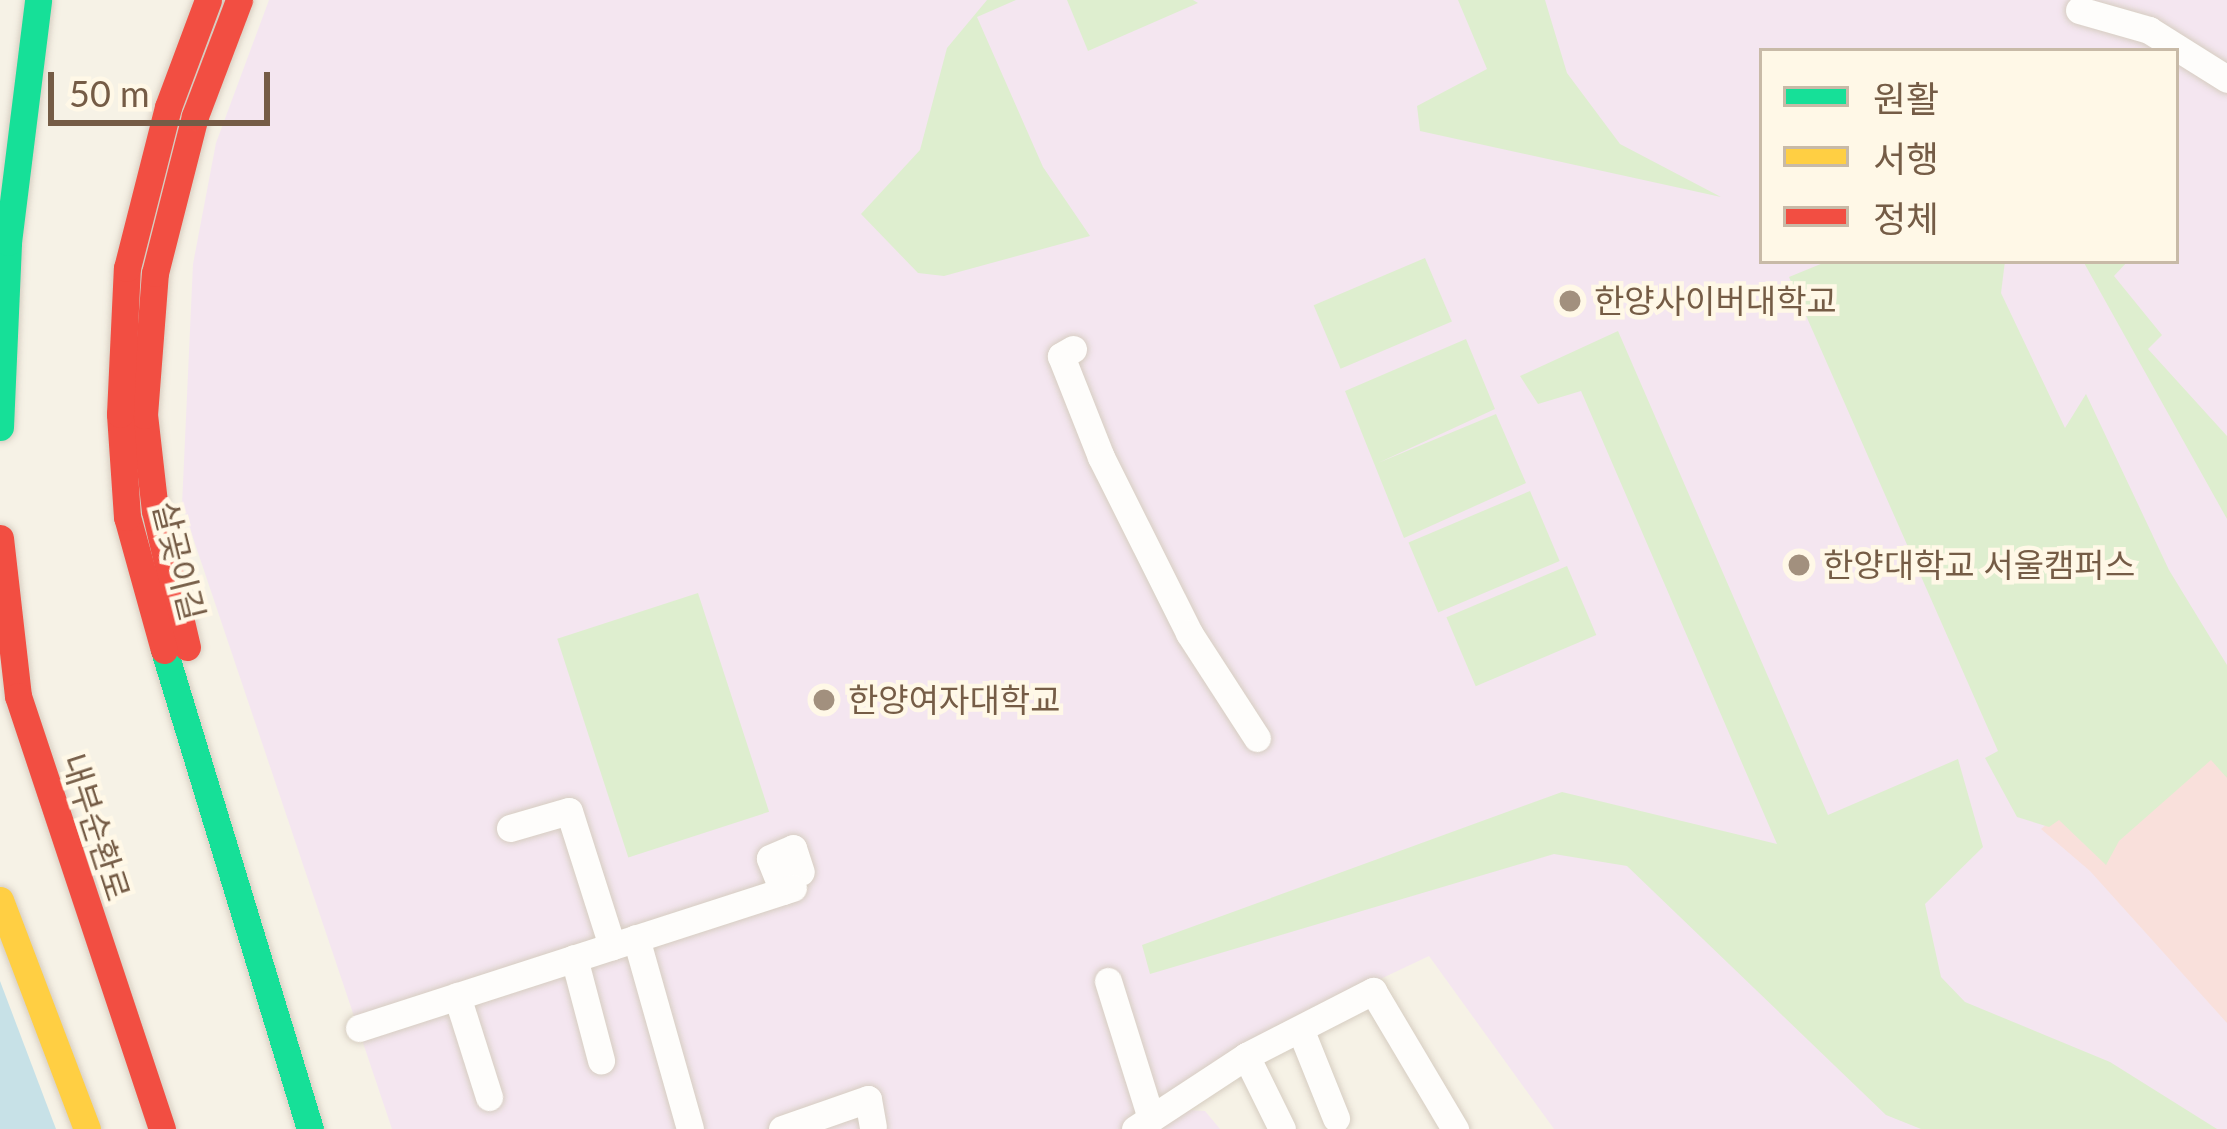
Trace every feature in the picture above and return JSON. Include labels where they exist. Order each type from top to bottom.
[{"type":"main road","points":[[0,427],[8,242],[38,0]]},
{"type":"main road","name":"살곶이길","points":[[208,0],[168,107],[127,268],[120,414],[127,517],[218,845],[310,1129]]},
{"type":"main road","name":"살곶이길","points":[[239,0],[195,116],[155,273],[144,415],[155,511],[232,836],[326,1129]]},
{"type":"main road","name":"내부순환로","points":[[0,538],[18,696],[162,1129]]},
{"type":"main road","points":[[0,900],[87,1129]]},
{"type":"street","points":[[2079,10],[2149,30],[2178,48]]},
{"type":"street","points":[[2179,49],[2227,79]]},
{"type":"street","points":[[1072,349],[1061,356],[1101,457],[1190,633],[1257,738]]},
{"type":"street","points":[[510,828],[569,811],[624,942],[690,1129]]},
{"type":"street","points":[[358,1028],[792,884]]},
{"type":"street","points":[[574,958],[602,1060]]},
{"type":"street","points":[[1108,982],[1143,1124],[1246,1056],[1372,991],[1455,1129]]},
{"type":"street","points":[[457,996],[489,1097]]},
{"type":"street","points":[[1301,1030],[1336,1118]]},
{"type":"street","points":[[1246,1056],[1282,1129]]},
{"type":"street","points":[[782,1129],[868,1100],[873,1127]]},
{"type":"shaded area","name":"한양대학교 서울캠퍼스","points":[[269,0],[2227,0],[2227,1129],[1554,1129],[1429,956],[1241,1045],[1156,1108],[1205,1111],[1220,1129],[392,1129],[182,505],[193,264],[216,143]]},
{"type":"shaded area","points":[[2227,721],[2227,1023],[2090,871],[2041,829],[2108,777]]},
{"type":"green space","points":[[987,0],[1016,0],[977,17],[1043,167],[1090,236],[944,276],[918,273],[861,214],[920,150],[947,48]]},
{"type":"green space","points":[[1067,0],[1193,0],[1198,3],[1088,51]]},
{"type":"green space","points":[[1458,0],[1545,0],[1567,73],[1620,144],[1721,197],[1420,131],[1417,106],[1487,69]]},
{"type":"green space","points":[[1425,258],[1452,322],[1341,369],[1314,305]]},
{"type":"green space","points":[[1821,264],[2005,264],[2001,293],[2065,428],[2086,394],[2169,570],[2227,665],[2227,778],[2211,760],[2119,841],[2106,865],[2059,820],[2049,827],[2017,817],[1985,758],[1998,751],[1789,277]]},
{"type":"green space","points":[[2085,264],[2125,264],[2114,276],[2162,335],[2148,349],[2227,436],[2227,519]]},
{"type":"green space","points":[[1618,331],[1828,815],[1958,759],[1983,847],[1925,904],[1941,977],[1965,1002],[2110,1062],[2217,1129],[1921,1129],[1886,1115],[1627,866],[1554,854],[1150,974],[1142,945],[1562,792],[1777,844],[1581,391],[1538,404],[1520,376]]},
{"type":"green space","points":[[1466,339],[1495,409],[1378,463],[1496,414],[1526,483],[1404,538],[1345,391]]},
{"type":"green space","points":[[1530,491],[1560,561],[1438,613],[1408,543]]},
{"type":"green space","points":[[1567,566],[1596,635],[1476,686],[1446,617]]},
{"type":"green space","points":[[698,593],[769,812],[628,857],[557,639]]},
{"type":"water","points":[[0,981],[56,1129],[0,1129]]},
{"type":"traffic: fast","points":[[0,427],[8,242],[38,0]]},
{"type":"traffic: fast","points":[[164,650],[310,1129]]},
{"type":"traffic: slow","points":[[0,900],[87,1129]]},
{"type":"traffic: jam","points":[[164,650],[127,517],[120,414],[127,268],[168,107],[208,0]]},
{"type":"traffic: jam","points":[[187,647],[155,511],[144,415],[155,273],[195,116],[239,0]]},
{"type":"traffic: jam","points":[[0,538],[18,696],[162,1129]]},
{"type":"place","name":"한양사이버대학교","points":[[1570,301]]},
{"type":"place","name":"한양대학교 서울캠퍼스","points":[[1799,565]]},
{"type":"place","name":"한양여자대학교","points":[[824,700]]}]
